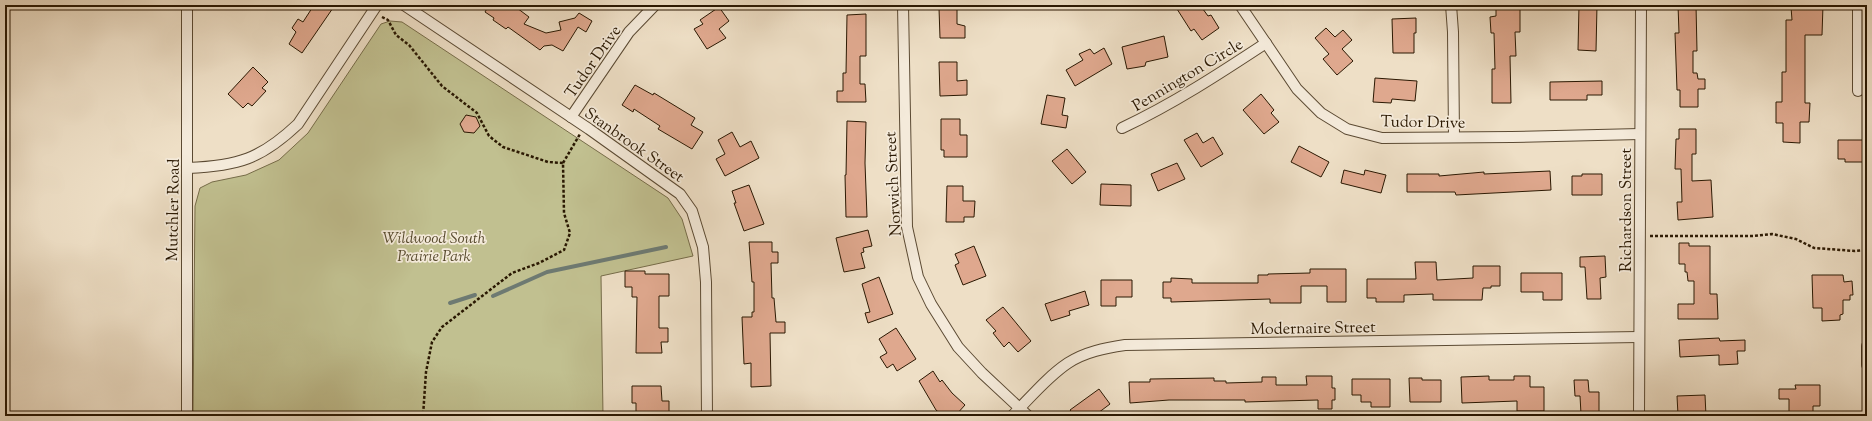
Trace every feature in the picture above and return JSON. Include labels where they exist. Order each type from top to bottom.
[{"type":"street","name":"Mutchler Road","points":[[187,416],[188,5]]},
{"type":"street","name":"Stanbrook Street","points":[[404,5],[585,126],[680,194],[692,211],[703,247],[706,282],[707,416]]},
{"type":"street","name":"Tudor Drive","points":[[571,117],[629,32],[655,5]]},
{"type":"street","name":"Norwich Street","points":[[903,5],[907,226],[918,277],[930,304],[958,347],[982,373],[1028,416]]},
{"type":"street","name":"Tudor Drive","points":[[1240,5],[1297,89],[1321,113],[1347,129],[1382,138],[1640,134]]},
{"type":"street","points":[[1451,5],[1453,32],[1454,137]]},
{"type":"street","name":"Richardson Street","points":[[1640,416],[1639,236],[1641,5]]},
{"type":"street","points":[[1858,5],[1858,91]]},
{"type":"street","points":[[188,168],[234,164],[262,152],[281,140],[298,124],[375,9]]},
{"type":"street","name":"Pennington Circle","points":[[1122,128],[1182,97],[1266,43]]},
{"type":"street","name":"Modernaire Street","points":[[1012,416],[1046,381],[1068,363],[1101,349],[1125,345],[1639,337]]},
{"type":"street","points":[[1867,346],[1867,366]]},
{"type":"path","points":[[375,9],[388,20],[396,35],[409,45],[442,86],[477,113],[489,136],[503,147],[548,162],[563,163]]},
{"type":"path","points":[[423,416],[426,372],[432,342],[442,327],[512,273],[564,250],[570,233],[564,212],[563,163],[585,126]]},
{"type":"path","points":[[1639,236],[1753,236],[1772,234],[1796,239],[1814,248],[1855,251],[1867,250]]},
{"type":"green space","name":"Wildwood South Prairie Park","points":[[390,21],[402,22],[668,198],[682,219],[693,256],[601,276],[603,416],[193,416],[195,206],[200,188],[212,182],[246,175],[279,160],[308,133],[381,24]]},
{"type":"building","points":[[314,5],[335,5],[302,53],[289,44],[296,32],[292,28],[298,19],[303,22]]},
{"type":"building","points":[[489,5],[513,5],[529,17],[524,24],[546,33],[561,30],[559,22],[575,18],[579,13],[592,21],[586,32],[578,27],[563,51],[552,45],[544,46],[540,50],[508,27],[506,29],[493,20],[494,18],[485,12]]},
{"type":"building","points":[[1179,5],[1200,5],[1208,16],[1211,15],[1219,28],[1202,40],[1194,29],[1191,31],[1177,9],[1181,7]]},
{"type":"building","points":[[1496,5],[1520,5],[1520,32],[1515,32],[1516,56],[1510,56],[1511,103],[1492,103],[1492,69],[1495,69],[1494,33],[1491,33],[1490,17],[1496,16]]},
{"type":"building","points":[[1579,5],[1597,5],[1596,51],[1578,50]]},
{"type":"building","points":[[1678,5],[1696,5],[1697,51],[1693,51],[1693,73],[1697,73],[1698,79],[1705,79],[1705,89],[1698,89],[1698,107],[1680,107],[1680,90],[1677,90],[1675,33],[1679,33]]},
{"type":"building","points":[[1803,5],[1823,5],[1822,35],[1805,35],[1805,103],[1810,103],[1809,122],[1800,122],[1800,143],[1783,142],[1783,123],[1776,123],[1776,102],[1782,102],[1782,72],[1786,72],[1786,20],[1792,20],[1791,7],[1803,7]]},
{"type":"building","points":[[719,7],[729,21],[719,29],[726,38],[707,49],[694,29],[703,24],[700,20]]},
{"type":"building","points":[[957,7],[957,24],[965,26],[965,38],[940,38],[939,8]]},
{"type":"building","points":[[866,14],[866,56],[860,56],[860,84],[865,84],[866,102],[837,102],[837,91],[843,91],[843,73],[846,73],[847,15]]},
{"type":"building","points":[[1416,18],[1414,53],[1393,53],[1392,19]]},
{"type":"building","points":[[1326,28],[1335,37],[1343,30],[1352,40],[1342,49],[1353,61],[1337,75],[1323,59],[1329,54],[1315,38]]},
{"type":"building","points":[[1164,36],[1168,57],[1146,62],[1145,66],[1127,69],[1122,47]]},
{"type":"building","points":[[1104,48],[1112,64],[1075,86],[1066,70],[1083,60],[1079,54],[1090,49],[1094,54]]},
{"type":"building","points":[[939,62],[957,62],[957,81],[967,80],[967,95],[940,96]]},
{"type":"building","points":[[253,67],[268,82],[262,88],[266,91],[252,106],[248,103],[243,108],[228,94]]},
{"type":"building","points":[[1375,78],[1417,81],[1415,101],[1392,99],[1391,103],[1373,102]]},
{"type":"building","points":[[1602,81],[1602,95],[1587,95],[1587,100],[1550,100],[1550,82]]},
{"type":"building","points":[[635,85],[653,95],[654,93],[695,118],[691,125],[703,132],[692,149],[658,129],[660,126],[634,109],[633,112],[622,105]]},
{"type":"building","points":[[1261,94],[1274,110],[1271,113],[1279,122],[1264,134],[1243,110]]},
{"type":"building","points":[[1047,95],[1065,98],[1062,115],[1068,116],[1066,128],[1041,124]]},
{"type":"building","points":[[466,115],[476,117],[480,126],[474,133],[464,132],[460,124]]},
{"type":"building","points":[[941,119],[960,119],[960,135],[967,135],[967,157],[944,157],[944,150],[941,150]]},
{"type":"building","points":[[847,121],[866,122],[865,163],[867,217],[846,217],[845,175]]},
{"type":"building","points":[[1679,129],[1696,129],[1696,154],[1692,154],[1692,181],[1711,180],[1713,217],[1678,220],[1677,202],[1682,202],[1681,169],[1675,169],[1676,139],[1679,139]]},
{"type":"building","points":[[732,132],[740,147],[751,141],[759,158],[725,176],[716,159],[725,154],[718,140]]},
{"type":"building","points":[[1197,133],[1203,143],[1213,137],[1223,154],[1201,167],[1184,140]]},
{"type":"building","points":[[1838,140],[1867,140],[1867,162],[1845,162],[1845,159],[1838,159]]},
{"type":"building","points":[[1299,146],[1329,162],[1321,177],[1291,162]]},
{"type":"building","points":[[1067,149],[1086,172],[1072,184],[1052,161]]},
{"type":"building","points":[[1177,163],[1185,179],[1158,191],[1151,174]]},
{"type":"building","points":[[1344,170],[1364,175],[1365,170],[1386,175],[1381,193],[1341,183]]},
{"type":"building","points":[[1550,171],[1551,190],[1456,195],[1455,192],[1407,192],[1407,174],[1439,174],[1439,176],[1484,172],[1484,174]]},
{"type":"building","points":[[1582,174],[1602,174],[1602,195],[1572,195],[1572,176],[1582,176]]},
{"type":"building","points":[[1101,184],[1131,185],[1131,206],[1100,205]]},
{"type":"building","points":[[749,185],[764,224],[744,231],[734,203],[736,203],[732,191]]},
{"type":"building","points":[[947,186],[963,186],[963,201],[975,201],[974,217],[964,217],[964,222],[946,222]]},
{"type":"building","points":[[868,230],[872,246],[863,248],[864,252],[861,253],[865,268],[844,272],[836,238]]},
{"type":"building","points":[[749,242],[772,242],[772,252],[778,252],[778,263],[771,263],[772,298],[774,298],[776,322],[785,322],[785,333],[770,333],[771,386],[751,387],[751,363],[744,364],[742,317],[752,317],[752,312],[754,312],[754,282],[752,282]]},
{"type":"building","points":[[1679,243],[1689,243],[1689,246],[1710,246],[1710,294],[1717,294],[1718,319],[1678,319],[1678,304],[1694,304],[1694,281],[1688,281],[1687,272],[1685,272],[1685,264],[1679,264]]},
{"type":"building","points":[[974,246],[986,276],[963,285],[955,265],[959,263],[955,254]]},
{"type":"building","points":[[1605,256],[1606,277],[1600,278],[1601,299],[1587,299],[1585,267],[1580,267],[1580,257]]},
{"type":"building","points":[[1415,262],[1436,262],[1437,280],[1473,278],[1473,266],[1500,266],[1500,286],[1483,288],[1482,300],[1433,300],[1433,294],[1404,295],[1404,302],[1376,302],[1376,298],[1367,298],[1367,279],[1416,279]]},
{"type":"building","points":[[1310,269],[1346,269],[1346,302],[1327,302],[1327,286],[1301,286],[1301,303],[1270,303],[1270,299],[1171,302],[1171,298],[1163,298],[1163,282],[1171,282],[1171,278],[1192,279],[1192,283],[1258,283],[1258,275],[1310,273]]},
{"type":"building","points":[[625,271],[645,271],[645,274],[669,274],[669,296],[659,296],[659,328],[668,328],[668,342],[661,342],[662,353],[636,353],[637,297],[632,297],[632,287],[625,287]]},
{"type":"building","points":[[1521,273],[1562,273],[1562,300],[1543,300],[1543,292],[1521,292]]},
{"type":"building","points":[[1812,275],[1843,275],[1844,282],[1852,281],[1853,295],[1850,295],[1850,300],[1843,300],[1843,314],[1840,315],[1840,320],[1822,321],[1822,308],[1813,308]]},
{"type":"building","points":[[879,277],[893,314],[868,323],[865,313],[870,312],[862,284]]},
{"type":"building","points":[[1101,280],[1132,280],[1132,297],[1116,297],[1116,306],[1101,306]]},
{"type":"building","points":[[1085,291],[1089,305],[1069,311],[1070,315],[1051,321],[1045,304]]},
{"type":"building","points":[[1003,307],[1031,341],[1018,352],[1009,342],[1004,347],[993,333],[996,331],[986,320]]},
{"type":"building","points":[[896,328],[916,359],[897,371],[893,364],[887,368],[880,357],[887,353],[879,339]]},
{"type":"building","points":[[1719,338],[1720,341],[1745,340],[1745,351],[1737,351],[1738,364],[1719,365],[1719,355],[1680,357],[1679,340]]},
{"type":"building","points":[[933,371],[940,382],[942,380],[952,393],[965,405],[955,416],[943,416],[936,410],[919,381]]},
{"type":"building","points":[[1306,376],[1332,376],[1332,388],[1335,388],[1335,400],[1332,400],[1332,409],[1318,409],[1318,400],[1245,402],[1245,400],[1169,400],[1130,403],[1129,382],[1150,382],[1150,379],[1214,378],[1214,381],[1226,381],[1226,383],[1262,382],[1262,377],[1276,377],[1276,385],[1307,385]]},
{"type":"building","points":[[1489,376],[1489,380],[1514,380],[1514,376],[1530,376],[1530,387],[1544,387],[1544,411],[1517,411],[1517,401],[1462,403],[1461,377]]},
{"type":"building","points":[[1409,378],[1441,380],[1441,402],[1410,402]]},
{"type":"building","points":[[1352,379],[1390,379],[1390,407],[1371,407],[1371,402],[1361,402],[1361,395],[1352,395]]},
{"type":"building","points":[[1574,380],[1588,380],[1589,392],[1599,392],[1599,414],[1581,414],[1580,396],[1575,396]]},
{"type":"building","points":[[1795,385],[1820,385],[1820,406],[1813,406],[1813,416],[1789,416],[1789,399],[1779,399],[1779,389],[1796,389]]},
{"type":"building","points":[[632,386],[661,386],[662,401],[669,401],[669,416],[636,416],[636,403],[632,403]]},
{"type":"building","points":[[1099,389],[1110,404],[1094,416],[1075,416],[1070,410]]},
{"type":"building","points":[[1705,395],[1706,416],[1678,415],[1677,396]]},
{"type":"waterway","points":[[493,296],[547,272],[666,247]]},
{"type":"waterway","points":[[450,303],[475,295]]}]
